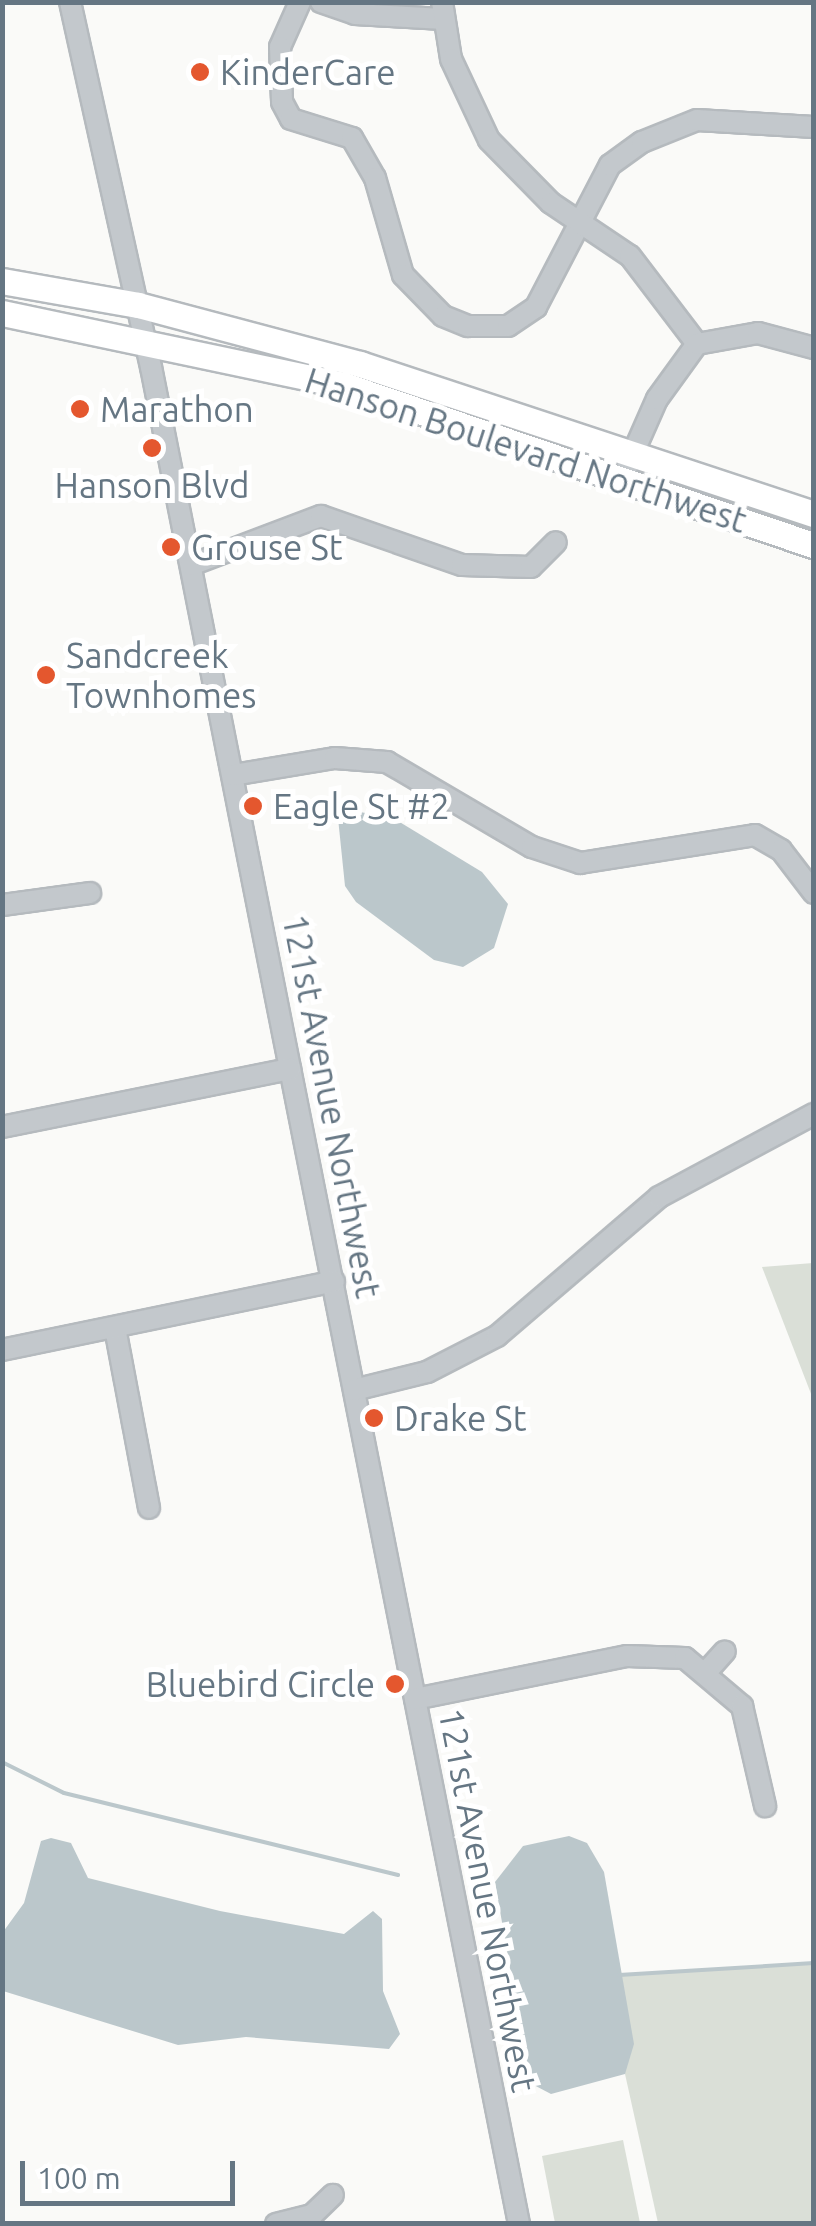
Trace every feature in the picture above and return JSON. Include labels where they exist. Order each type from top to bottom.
[{"type":"main road","name":"Hanson Boulevard Northwest","points":[[2,281],[138,305],[377,369],[814,514]]},
{"type":"main road","name":"Hanson Boulevard Northwest","points":[[2,313],[146,340],[343,386],[814,546]]},
{"type":"street","name":"121st Avenue Northwest","points":[[70,2],[146,340],[519,2224]]},
{"type":"street","points":[[300,2],[280,47],[282,102],[291,118],[352,138],[365,155],[402,275],[443,316],[487,330],[523,318],[547,295],[580,218],[610,165],[663,132],[697,120],[814,127]]},
{"type":"street","points":[[322,2],[355,14],[443,11],[459,81],[489,140],[551,203],[580,218],[650,277],[697,344]]},
{"type":"street","points":[[621,480],[657,399],[697,344],[758,333],[814,348]]},
{"type":"street","points":[[191,565],[321,516],[474,567],[531,567],[556,542]]},
{"type":"street","points":[[233,775],[335,758],[387,762],[532,846],[580,863],[755,835],[781,850],[814,892]]},
{"type":"street","points":[[2,906],[90,892]]},
{"type":"street","points":[[2,1127],[290,1068]]},
{"type":"street","points":[[354,1390],[427,1372],[498,1336],[659,1197],[814,1114]]},
{"type":"street","points":[[2,1350],[334,1282]]},
{"type":"street","points":[[115,1328],[150,1508]]},
{"type":"street","points":[[708,1670],[724,1652]]},
{"type":"street","points":[[415,1699],[646,1654],[708,1670],[753,1729],[765,1806]]},
{"type":"street","points":[[276,2224],[312,2215],[333,2196]]},
{"type":"shaded area","points":[[349,810],[393,818],[482,872],[508,904],[494,948],[463,967],[434,960],[356,902],[345,886],[338,818]]},
{"type":"shaded area","points":[[814,1263],[813,1399],[762,1267]]},
{"type":"shaded area","points":[[569,1836],[587,1843],[604,1872],[634,2044],[625,2074],[551,2094],[530,2083],[495,1882],[523,1846]]},
{"type":"shaded area","points":[[51,1838],[71,1843],[88,1878],[220,1911],[344,1934],[373,1911],[382,1919],[383,1991],[400,2034],[389,2049],[246,2037],[178,2045],[3,1991],[3,1932],[24,1903],[41,1841]]},
{"type":"shaded area","points":[[813,1963],[813,2223],[658,2223],[625,2074],[622,1976]]},
{"type":"shaded area","points":[[623,2140],[640,2223],[555,2223],[542,2156]]},
{"type":"waterway","points":[[2,1762],[64,1793],[398,1875]]},
{"type":"waterway","points":[[619,1975],[814,1963]]},
{"type":"place","name":"KinderCare","points":[[200,72]]},
{"type":"place","name":"Marathon","points":[[80,409]]},
{"type":"place","name":"Hanson Blvd","points":[[152,448]]},
{"type":"place","name":"Grouse St","points":[[171,547]]},
{"type":"place","name":"Sandcreek Townhomes","points":[[46,675]]},
{"type":"place","name":"Eagle St #2","points":[[253,806]]},
{"type":"place","name":"Drake St","points":[[374,1418]]},
{"type":"place","name":"Bluebird Circle","points":[[395,1684]]}]
